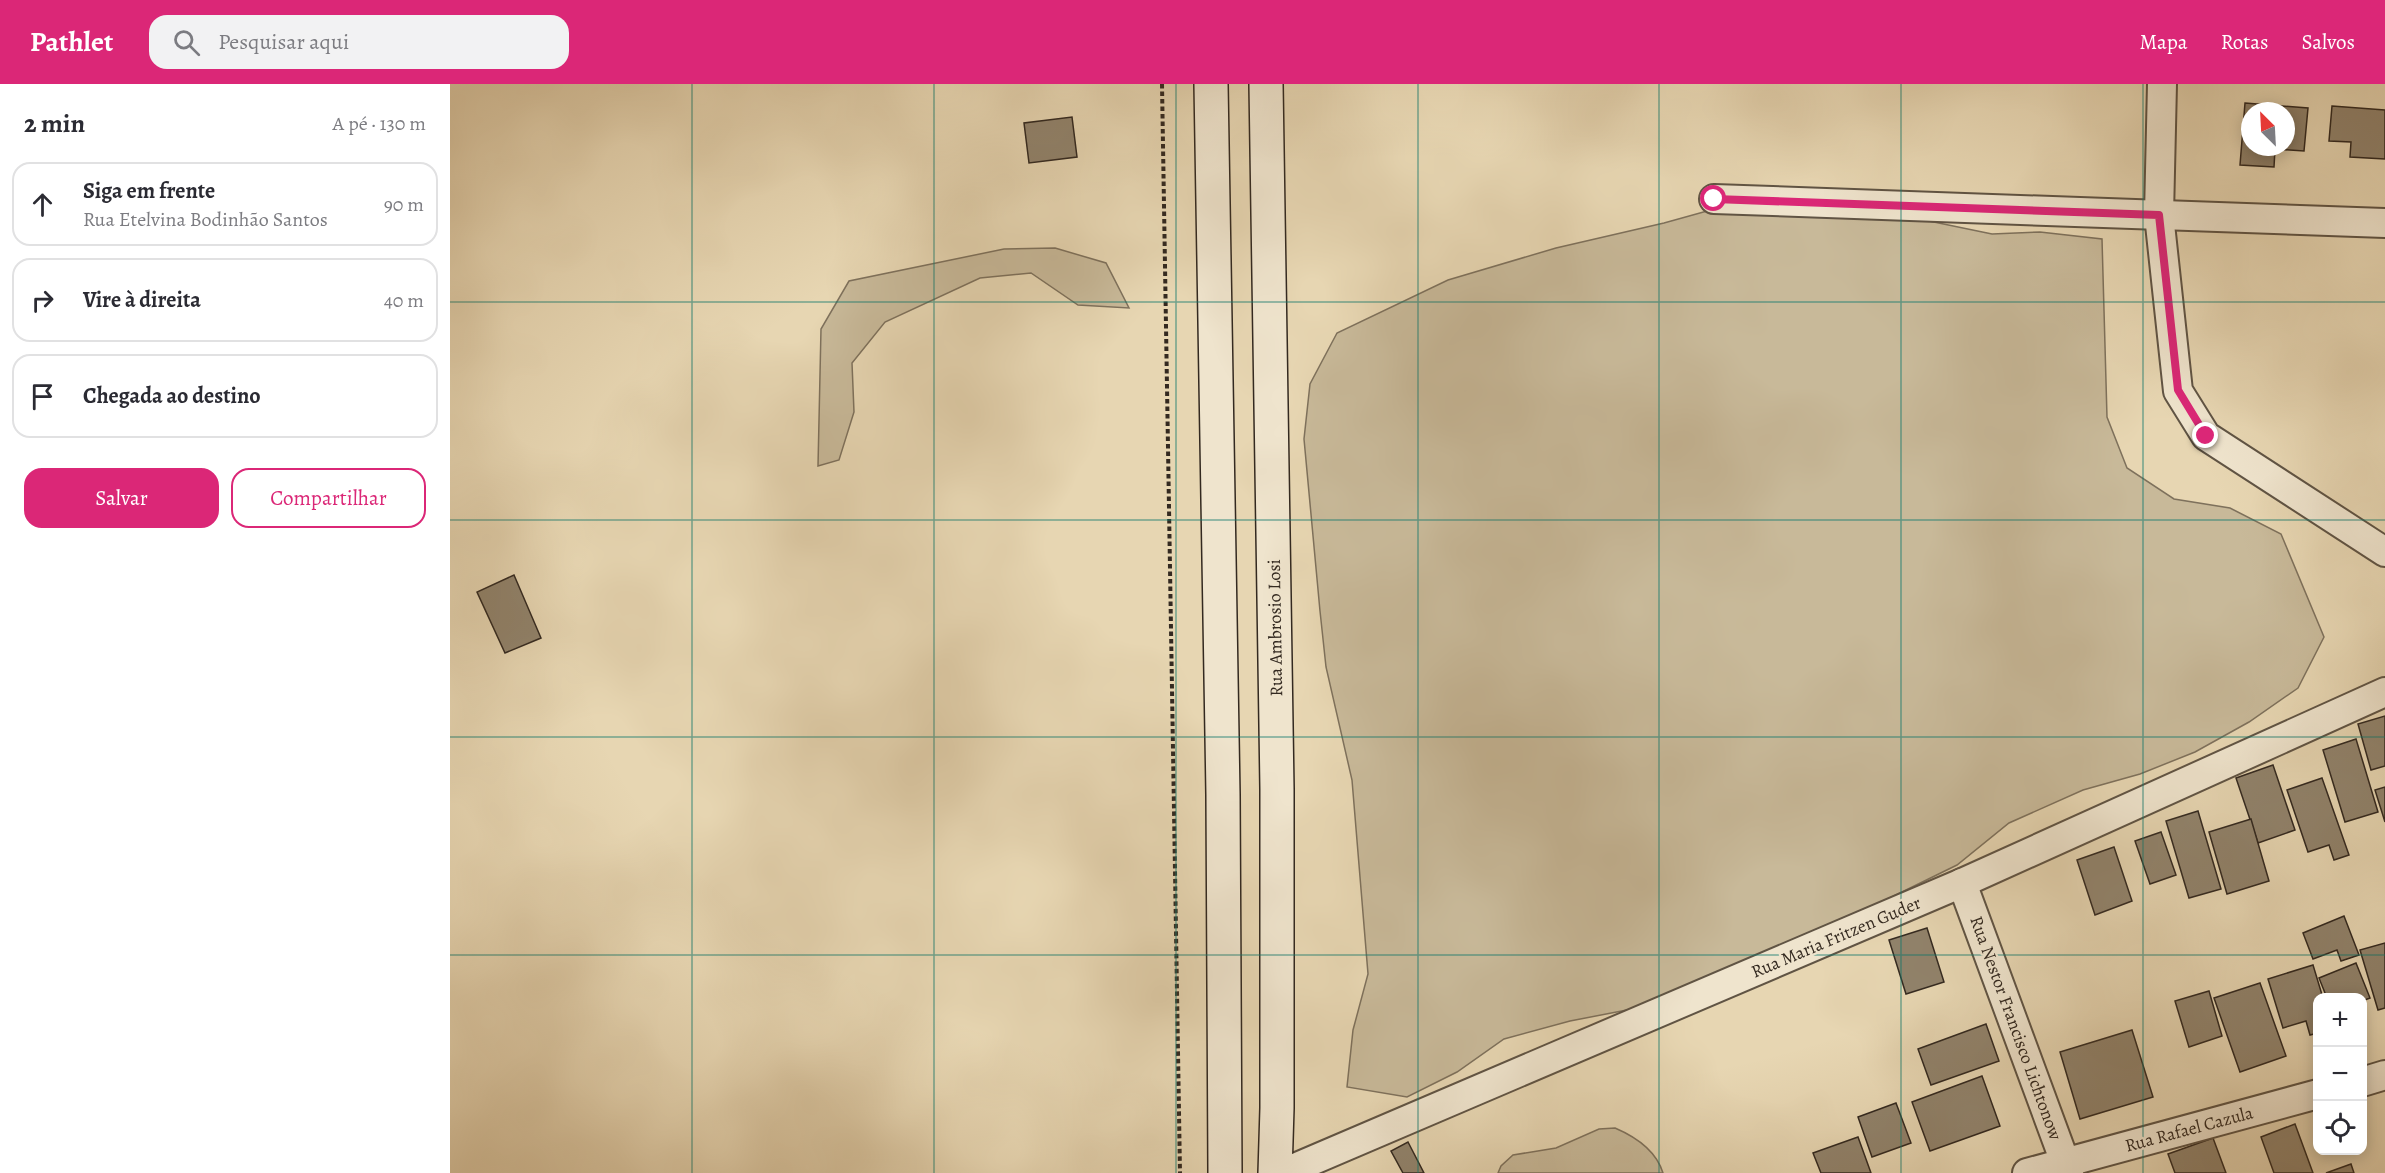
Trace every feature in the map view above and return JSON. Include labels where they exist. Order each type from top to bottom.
[{"type":"street","points":[[1211,84],[1223,807],[1225,1173]]},
{"type":"street","name":"Rua Ambrosio Losi","points":[[1266,84],[1278,789],[1275,1173]]},
{"type":"street","points":[[2162,84],[2159,215],[2178,390],[2206,436],[2385,552]]},
{"type":"street","points":[[1714,199],[2385,223]]},
{"type":"street","name":"Rua Maria Fritzen Guder","points":[[1283,1173],[1962,883],[2385,692]]},
{"type":"street","name":"Rua Nestor Francisco Lichtonow","points":[[1962,883],[2068,1168]]},
{"type":"street","points":[[2367,1080],[2385,1075]]},
{"type":"street","name":"Rua Rafael Cazula","points":[[2026,1173],[2068,1168],[2313,1095]]},
{"type":"path","points":[[1162,84],[1180,1173]]},
{"type":"shaded area","points":[[1725,206],[1929,221],[1992,234],[2040,232],[2102,239],[2107,417],[2127,468],[2174,499],[2230,508],[2281,534],[2324,637],[2298,688],[2249,722],[2195,752],[2140,774],[2083,790],[2009,823],[1957,865],[1851,917],[1632,1009],[1570,1021],[1504,1039],[1457,1072],[1407,1097],[1347,1087],[1353,1030],[1368,974],[1352,780],[1326,667],[1320,611],[1304,439],[1310,384],[1337,333],[1448,280],[1556,248]]},
{"type":"shaded area","points":[[1055,248],[1106,263],[1129,308],[1078,305],[1031,273],[980,278],[885,322],[852,363],[854,412],[839,460],[818,466],[821,329],[849,281],[1004,249]]},
{"type":"shaded area","points":[[1615,1128],[1644,1145],[1656,1158],[1663,1173],[1498,1173],[1501,1166],[1513,1155],[1556,1148],[1599,1129]]},
{"type":"building","points":[[2332,106],[2385,110],[2385,159],[2350,157],[2351,142],[2329,141]]},
{"type":"building","points":[[2295,107],[2308,108],[2304,151],[2295,150]]},
{"type":"building","points":[[1072,117],[1077,157],[1029,163],[1024,123]]},
{"type":"building","points":[[2241,153],[2241,156],[2275,156],[2274,167],[2240,165]]},
{"type":"building","points":[[514,575],[541,638],[505,653],[477,592]]},
{"type":"building","points":[[2385,716],[2385,766],[2371,770],[2358,724]]},
{"type":"building","points":[[2356,739],[2378,812],[2345,822],[2323,750]]},
{"type":"building","points":[[2273,765],[2295,830],[2258,843],[2236,778]]},
{"type":"building","points":[[2322,778],[2349,855],[2334,860],[2329,845],[2308,852],[2287,790]]},
{"type":"building","points":[[2385,787],[2385,822],[2375,790]]},
{"type":"building","points":[[2198,811],[2221,889],[2189,898],[2166,821]]},
{"type":"building","points":[[2251,819],[2269,881],[2227,894],[2209,832]]},
{"type":"building","points":[[2161,832],[2176,875],[2150,884],[2135,841]]},
{"type":"building","points":[[2114,847],[2132,901],[2095,915],[2077,860]]},
{"type":"building","points":[[2344,916],[2359,955],[2341,961],[2337,950],[2313,959],[2303,933]]},
{"type":"building","points":[[1927,928],[1944,982],[1906,994],[1889,940]]},
{"type":"building","points":[[2385,943],[2385,1008],[2378,1010],[2360,950]]},
{"type":"building","points":[[2356,963],[2370,998],[2367,999],[2367,993],[2325,993],[2319,978]]},
{"type":"building","points":[[2313,965],[2321,993],[2313,993],[2313,1034],[2310,1035],[2306,1021],[2283,1028],[2268,979]]},
{"type":"building","points":[[2260,983],[2286,1056],[2240,1072],[2214,998]]},
{"type":"building","points":[[2209,991],[2222,1036],[2189,1047],[2175,1001]]},
{"type":"building","points":[[1986,1024],[1999,1061],[1931,1085],[1918,1049]]},
{"type":"building","points":[[2132,1030],[2153,1097],[2080,1119],[2060,1052]]},
{"type":"building","points":[[1982,1076],[2000,1126],[1930,1151],[1912,1102]]},
{"type":"building","points":[[1896,1103],[1911,1143],[1872,1157],[1858,1117]]},
{"type":"building","points":[[2295,1124],[2313,1173],[2274,1173],[2261,1137]]},
{"type":"building","points":[[1858,1137],[1871,1173],[1821,1173],[1813,1153]]},
{"type":"building","points":[[2213,1138],[2226,1173],[2175,1173],[2168,1154]]},
{"type":"building","points":[[1408,1142],[1424,1173],[1403,1173],[1391,1151]]},
{"type":"building","points":[[2351,1164],[2354,1173],[2326,1173]]},
{"type":"route","points":[[1714,199],[2159,215],[2178,390],[2206,436]]}]
